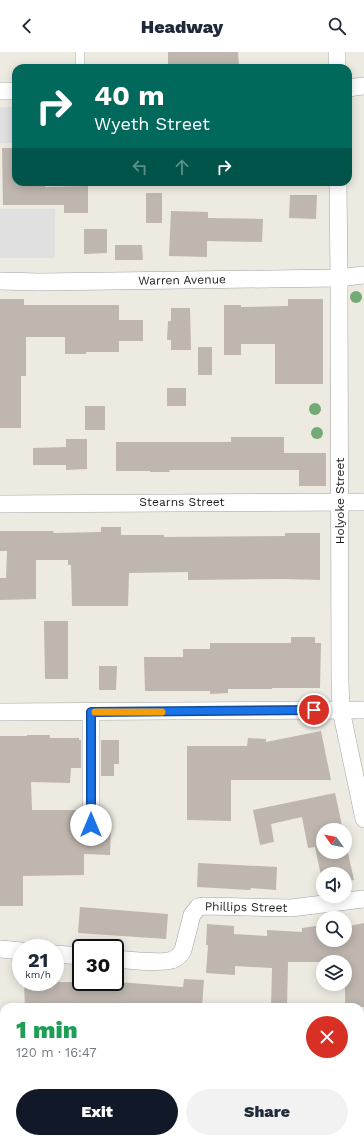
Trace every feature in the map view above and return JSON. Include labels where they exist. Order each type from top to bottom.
[{"type":"street","points":[[337,52],[337,64]]},
{"type":"street","points":[[352,88],[364,86]]},
{"type":"street","points":[[0,91],[12,91]]},
{"type":"street","name":"Holyoke Street","points":[[338,186],[341,710],[364,818]]},
{"type":"street","name":"Warren Avenue","points":[[0,281],[40,282],[339,278],[364,275]]},
{"type":"street","name":"Stearns Street","points":[[0,504],[364,502]]},
{"type":"street","points":[[0,712],[364,710]]},
{"type":"street","points":[[91,712],[91,825]]},
{"type":"street","name":"Phillips Street","points":[[124,960],[161,962],[176,958],[184,950],[192,915],[198,907],[285,908],[364,899]]},
{"type":"street","points":[[0,949],[12,950]]},
{"type":"lane","points":[[80,52],[80,64]]},
{"type":"shaded area","points":[[0,107],[12,107],[12,143],[0,143]]},
{"type":"shaded area","points":[[0,209],[55,209],[55,258],[0,258]]},
{"type":"building","points":[[168,52],[238,52],[239,64],[168,64]]},
{"type":"building","points":[[2,148],[12,148],[12,186],[88,186],[88,213],[64,213],[64,205],[3,205]]},
{"type":"building","points":[[146,193],[162,193],[162,223],[146,223]]},
{"type":"building","points":[[290,195],[317,195],[316,219],[289,218]]},
{"type":"building","points":[[171,211],[208,212],[208,218],[263,219],[262,242],[207,241],[207,257],[169,256]]},
{"type":"building","points":[[84,229],[107,229],[107,253],[84,254]]},
{"type":"building","points":[[115,245],[142,245],[143,260],[115,260]]},
{"type":"building","points":[[0,299],[24,299],[24,305],[119,305],[119,320],[143,320],[143,341],[119,341],[119,352],[86,352],[86,354],[65,354],[65,337],[26,337],[26,376],[21,376],[21,428],[0,428]]},
{"type":"building","points":[[288,299],[323,299],[323,384],[275,384],[275,344],[241,344],[241,355],[224,355],[224,305],[241,305],[241,307],[288,306]]},
{"type":"building","points":[[171,308],[190,308],[191,350],[171,350],[171,340],[167,340],[168,321],[171,321]]},
{"type":"building","points":[[198,347],[212,347],[212,375],[198,375]]},
{"type":"building","points":[[167,388],[186,388],[186,406],[167,406]]},
{"type":"building","points":[[85,406],[105,406],[105,430],[85,430]]},
{"type":"building","points":[[231,437],[284,437],[284,453],[326,453],[326,486],[299,486],[299,470],[169,470],[170,472],[116,471],[116,442],[231,442]]},
{"type":"building","points":[[66,439],[87,439],[87,469],[66,470],[66,465],[33,465],[33,448],[66,447]]},
{"type":"building","points":[[101,527],[121,527],[121,535],[164,535],[164,537],[285,536],[285,533],[320,533],[320,580],[188,580],[188,572],[129,573],[128,606],[72,606],[71,565],[68,565],[68,560],[36,560],[36,599],[0,600],[0,578],[6,578],[7,551],[0,551],[0,531],[53,531],[54,533],[101,532]]},
{"type":"building","points":[[44,621],[68,621],[68,679],[45,679]]},
{"type":"building","points":[[291,637],[315,637],[315,643],[321,643],[320,688],[228,689],[228,693],[210,694],[210,691],[145,691],[144,657],[183,657],[183,649],[210,649],[210,643],[291,643]]},
{"type":"building","points":[[99,666],[117,666],[116,690],[99,690]]},
{"type":"building","points":[[321,731],[331,780],[231,780],[231,821],[187,820],[187,746],[247,746],[248,738],[266,739],[266,742]]},
{"type":"building","points":[[50,735],[50,738],[79,738],[79,740],[81,740],[81,768],[71,768],[70,783],[31,782],[32,810],[81,810],[81,825],[86,834],[96,834],[100,827],[111,827],[110,855],[84,854],[84,875],[23,876],[23,906],[0,906],[0,736]]},
{"type":"building","points":[[101,740],[119,740],[119,764],[114,764],[114,776],[101,776]]},
{"type":"building","points":[[335,793],[341,823],[316,823],[316,852],[315,847],[308,848],[302,817],[271,824],[274,842],[260,845],[253,810]]},
{"type":"building","points":[[318,859],[349,859],[351,867],[319,867]]},
{"type":"building","points":[[198,863],[277,867],[276,890],[197,887]]},
{"type":"building","points":[[80,907],[168,914],[166,939],[78,933]]},
{"type":"building","points":[[364,923],[364,1003],[345,1003],[345,991],[352,991],[352,955],[316,955],[316,962],[288,962],[287,1003],[271,1003],[272,968],[235,966],[235,975],[206,973],[208,945],[206,945],[207,924],[234,926],[234,934],[267,936],[267,930],[302,932],[302,928],[316,926],[316,947],[352,947],[352,926]]},
{"type":"building","points":[[184,979],[204,980],[202,1003],[25,1003],[24,991],[64,991],[64,982],[72,982],[72,991],[124,991],[124,982],[183,987]]},
{"type":"slow traffic","points":[[95,712],[162,712]]},
{"type":"route","points":[[91,825],[91,712],[314,710]]}]
